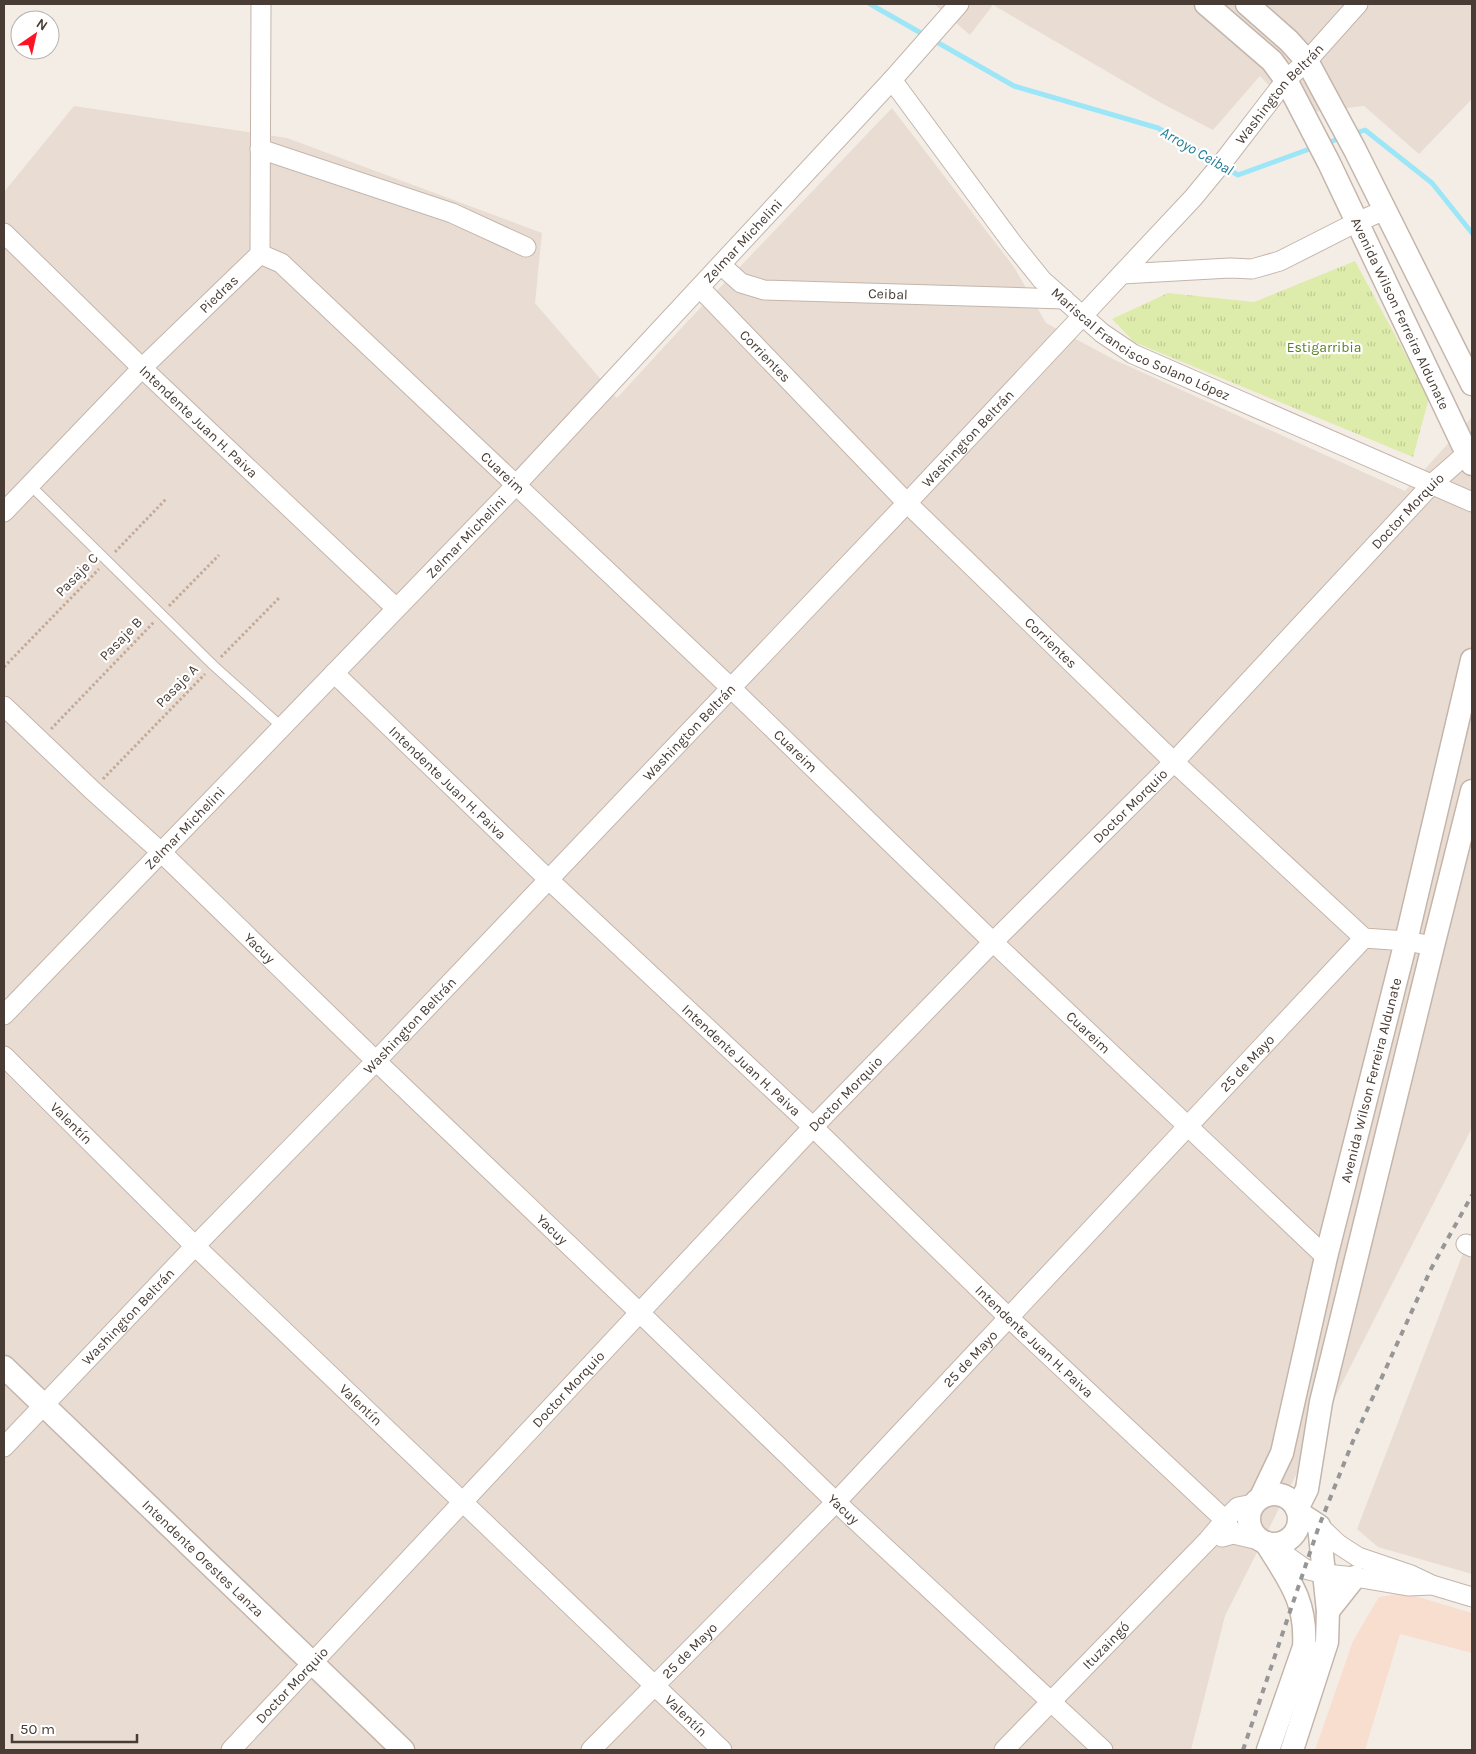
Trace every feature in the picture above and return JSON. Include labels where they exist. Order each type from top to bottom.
[{"type":"street","points":[[260,254],[261,4]]},
{"type":"street","name":"Avenida Wilson Ferreira Aldunate","points":[[1206,4],[1272,62],[1286,80],[1329,163],[1471,455]]},
{"type":"street","points":[[1247,4],[1290,41],[1307,61],[1355,150],[1472,384]]},
{"type":"street","name":"Washington Beltrán","points":[[4,1448],[194,1246],[376,1061],[548,878],[907,503],[1194,198],[1286,80],[1307,61],[1358,4]]},
{"type":"street","name":"Zelmar Michelini","points":[[4,1016],[515,486],[892,80],[956,6]]},
{"type":"street","name":"Mariscal Francisco Solano López","points":[[892,80],[1012,244],[1042,280],[1102,333],[1133,354],[1472,502]]},
{"type":"street","points":[[260,149],[452,213],[526,247]]},
{"type":"street","points":[[1122,274],[1230,268],[1252,269],[1280,261],[1385,210]]},
{"type":"street","name":"Intendente Juan H. Paiva","points":[[4,233],[142,368],[396,608]]},
{"type":"street","name":"Piedras","points":[[4,512],[142,368],[260,254]]},
{"type":"street","name":"Cuareim","points":[[260,254],[281,263],[731,688],[993,942],[1326,1257]]},
{"type":"street","name":"Ceibal","points":[[721,265],[741,283],[764,290],[1064,299]]},
{"type":"street","name":"Corrientes","points":[[700,288],[907,503],[1174,762],[1364,938]]},
{"type":"street","name":"Doctor Morquio","points":[[231,1750],[812,1127],[993,942],[1174,762],[1432,484],[1471,455]]},
{"type":"street","name":"Avenida Wilson Ferreira Aldunate","points":[[1257,1501],[1282,1452],[1326,1257],[1406,941],[1472,660]]},
{"type":"street","name":"Intendente Juan H. Paiva","points":[[334,673],[812,1127],[1229,1527]]},
{"type":"street","name":"Yacuy","points":[[4,706],[92,790],[162,852],[376,1061],[640,1312],[836,1502],[1103,1750]]},
{"type":"street","name":"Avenida Wilson Ferreira Aldunate","points":[[1298,1511],[1307,1489],[1321,1402],[1432,946],[1472,791]]},
{"type":"street","points":[[1364,938],[1406,941],[1432,946]]},
{"type":"street","name":"25 de Mayo","points":[[591,1750],[836,1502],[1008,1316],[1364,938]]},
{"type":"street","name":"Valentín","points":[[4,1056],[194,1246],[722,1750]]},
{"type":"street","name":"Intendente Orestes Lanza","points":[[4,1367],[404,1750]]},
{"type":"street","name":"Avenida Wilson Ferreira Aldunate","points":[[1292,1750],[1327,1642],[1328,1611],[1319,1526],[1307,1489]]},
{"type":"street","points":[[1265,1542],[1277,1544],[1290,1539],[1298,1527],[1298,1511],[1294,1503],[1282,1495],[1275,1494],[1257,1501],[1248,1520],[1250,1527],[1265,1542],[1305,1569],[1325,1574],[1408,1586],[1432,1585]]},
{"type":"street","name":"Ituzaingó","points":[[1004,1750],[1208,1540],[1229,1527],[1238,1507],[1257,1501]]},
{"type":"street","points":[[1298,1511],[1319,1526],[1338,1544],[1358,1557],[1411,1575],[1432,1585],[1472,1597]]},
{"type":"street","name":"Ituzaingó","points":[[1229,1527],[1265,1542]]},
{"type":"street","points":[[1265,1542],[1296,1592],[1305,1632],[1304,1647],[1268,1750]]},
{"type":"street","points":[[1328,1611],[1355,1577]]},
{"type":"lane","points":[[30,484],[213,665],[282,727]]},
{"type":"path","name":"Pasaje C","points":[[4,667],[167,498]]},
{"type":"path","name":"Pasaje B","points":[[40,740],[219,555]]},
{"type":"path","name":"Pasaje A","points":[[92,790],[279,598]]},
{"type":"shaded area","points":[[934,4],[1472,4],[1472,99],[1419,154],[1364,106],[1296,114],[1260,76],[1213,130],[1161,103],[993,5],[970,35]]},
{"type":"shaded area","points":[[74,106],[287,138],[542,233],[535,303],[617,398],[686,323],[892,108],[1014,267],[1046,323],[1115,360],[1405,491],[1472,417],[1472,1128],[1225,1616],[1191,1750],[4,1750],[4,192]]},
{"type":"shaded area","points":[[1472,1230],[1472,1574],[1378,1547],[1357,1529]]},
{"type":"shaded area","points":[[1405,1593],[1472,1613],[1472,1653],[1400,1634],[1365,1750],[1315,1750],[1353,1641],[1379,1597]]},
{"type":"green space","name":"Estigarribia","points":[[1355,261],[1429,398],[1413,457],[1134,342],[1112,319],[1168,293],[1254,302]]},
{"type":"waterway","name":"Arroyo Ceibal","points":[[870,4],[1014,86],[1158,128],[1238,175],[1315,147]]},
{"type":"waterway","name":"Arroyo Ceibal","points":[[1353,134],[1365,130],[1432,183],[1472,233]]},
{"type":"waterway","name":"Arroyo Ceibal","points":[[1325,144],[1343,137]]},
{"type":"railway","points":[[1243,1750],[1319,1526],[1353,1441],[1431,1269],[1472,1195]]}]
